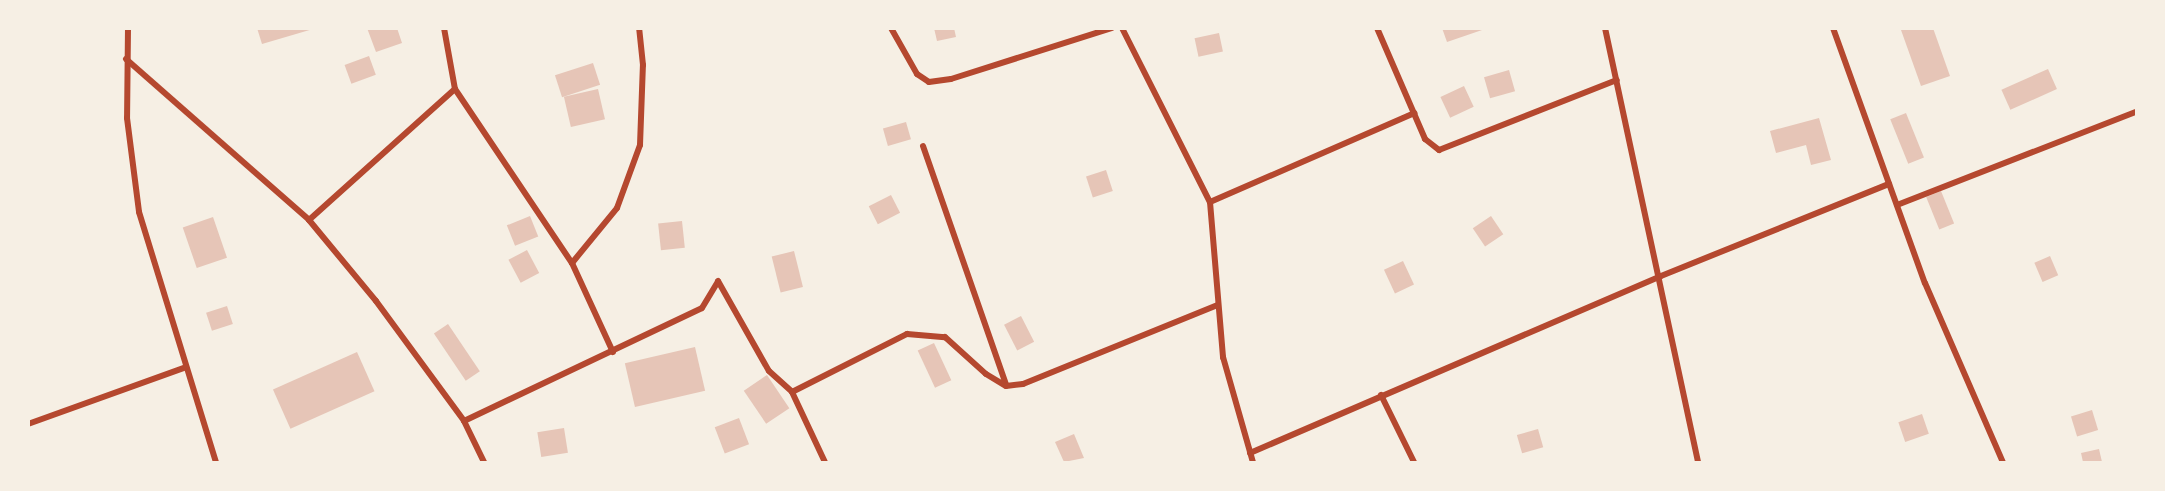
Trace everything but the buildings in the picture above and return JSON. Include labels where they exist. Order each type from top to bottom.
[{"type":"street","points":[[128,28],[126,59],[128,118],[139,212],[216,462]]},
{"type":"street","points":[[444,28],[454,89],[572,263],[613,352]]},
{"type":"street","points":[[572,263],[617,208],[640,145],[643,65],[639,28]]},
{"type":"street","points":[[891,28],[917,74],[929,82],[951,79],[1112,28]]},
{"type":"street","points":[[1122,28],[1210,202],[1222,357],[1253,462]]},
{"type":"street","points":[[1377,28],[1429,145],[1447,149],[1617,80]]},
{"type":"street","points":[[1833,28],[1925,283],[2003,462]]},
{"type":"street","points":[[1606,29],[1661,276],[1698,462]]},
{"type":"street","points":[[126,59],[309,220],[376,301],[464,421],[484,462]]},
{"type":"street","points":[[309,220],[454,89]]},
{"type":"street","points":[[1897,205],[2136,112]]},
{"type":"street","points":[[1210,202],[1415,113]]},
{"type":"street","points":[[923,146],[1006,386]]},
{"type":"street","points":[[1250,453],[1661,276],[1889,184]]},
{"type":"street","points":[[464,421],[702,308],[718,280],[769,371],[792,392],[825,462]]},
{"type":"street","points":[[792,392],[907,334],[945,337],[986,374],[1006,386],[1023,384],[1218,305]]},
{"type":"street","points":[[28,424],[186,367]]},
{"type":"street","points":[[1381,395],[1414,462]]}]
